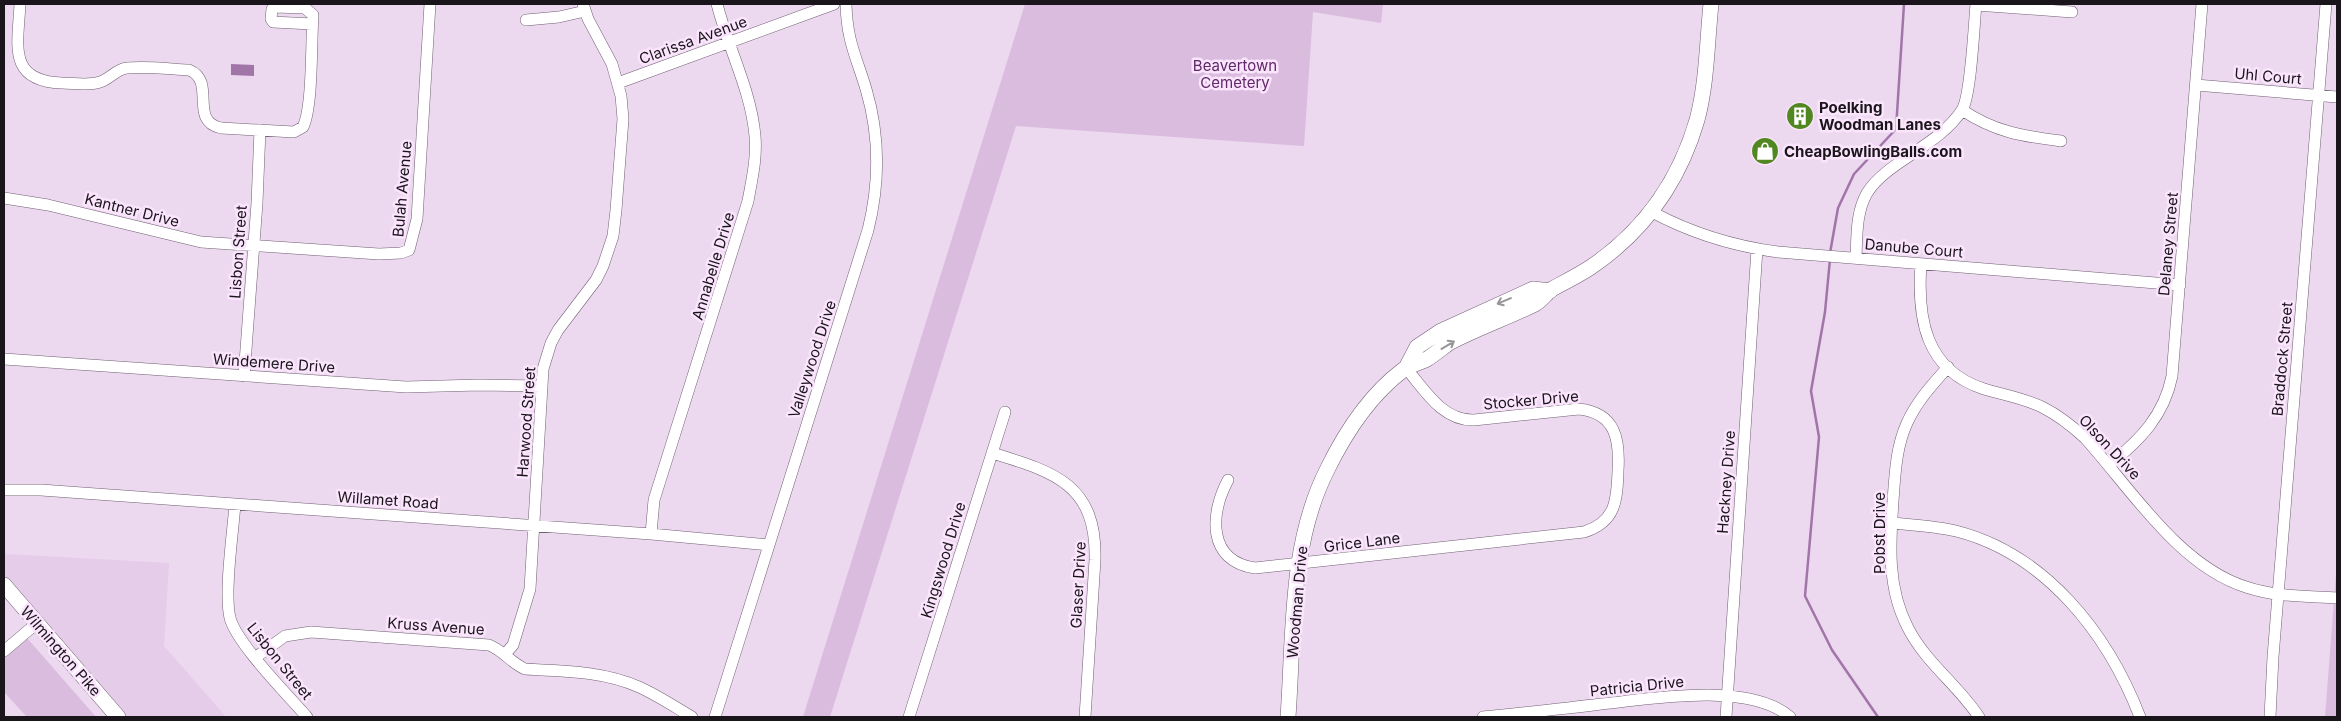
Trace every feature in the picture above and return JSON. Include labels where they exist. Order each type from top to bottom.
[{"type":"main road","name":"Woodman Drive","points":[[1288,717],[1299,564],[1310,512],[1327,469],[1364,410],[1406,368],[1417,346],[1441,331],[1533,289],[1550,290],[1598,262],[1628,237],[1652,212],[1682,160],[1697,120],[1704,78],[1710,4]]},
{"type":"main road","name":"Wilmington Pike","points":[[4,585],[118,717]]},
{"type":"street","points":[[20,4],[17,51],[24,68],[36,79],[44,82],[93,84],[101,82],[124,68],[189,70],[195,72],[202,82],[203,113],[210,124],[221,128],[294,132],[303,127],[308,102],[312,24]]},
{"type":"street","name":"Bulah Avenue","points":[[254,246],[379,254],[401,253],[409,250],[416,219],[430,4]]},
{"type":"street","name":"Annabelle Drive","points":[[651,534],[654,500],[745,210],[754,169],[755,136],[752,115],[718,4]]},
{"type":"street","name":"Clarissa Avenue","points":[[618,82],[834,4]]},
{"type":"street","name":"Valleywood Drive","points":[[714,717],[868,230],[876,195],[878,165],[876,131],[866,88],[849,38],[846,4]]},
{"type":"street","name":"Delaney Street","points":[[2109,465],[2145,433],[2160,411],[2172,376],[2202,4]]},
{"type":"street","name":"Braddock Street","points":[[2270,717],[2278,594],[2326,4]]},
{"type":"street","points":[[1856,257],[1858,226],[1867,194],[1885,175],[1946,130],[1962,110],[1967,91],[1976,5],[2072,12]]},
{"type":"street","points":[[526,20],[559,17],[584,7]]},
{"type":"street","name":"Harwood Street","points":[[506,653],[513,645],[519,620],[528,600],[543,369],[551,343],[558,330],[596,280],[613,236],[623,119],[618,82],[612,64],[584,7]]},
{"type":"street","name":"Uhl Court","points":[[2196,85],[2337,97]]},
{"type":"street","points":[[1962,110],[1993,128],[2007,133],[2061,141]]},
{"type":"street","name":"Lisbon Street","points":[[244,376],[254,246],[260,130]]},
{"type":"street","name":"Kantner Drive","points":[[4,198],[48,204],[178,238],[201,242],[254,246]]},
{"type":"street","name":"Danube Court","points":[[1652,212],[1702,236],[1757,249],[2180,285]]},
{"type":"street","name":"Hackney Drive","points":[[1726,717],[1757,249]]},
{"type":"street","name":"Olson Drive","points":[[1921,264],[1919,288],[1921,316],[1932,346],[1948,368],[1973,384],[2024,399],[2053,413],[2085,438],[2178,544],[2200,564],[2247,588],[2278,594],[2337,598]]},
{"type":"street","name":"Windemere Drive","points":[[4,359],[406,387],[542,386]]},
{"type":"street","name":"Stocker Drive","points":[[1406,368],[1443,411],[1457,419],[1474,420],[1579,409],[1596,413],[1605,419],[1612,427],[1619,444],[1617,497],[1615,505],[1606,520],[1592,530],[1584,532]]},
{"type":"street","name":"Pobst Drive","points":[[1948,368],[1921,398],[1901,439],[1895,473],[1891,570],[1896,596],[1903,616],[1922,650],[1979,717]]},
{"type":"street","name":"Kingswood Drive","points":[[909,717],[1005,412]]},
{"type":"street","name":"Glaser Drive","points":[[992,453],[1039,468],[1059,478],[1081,499],[1092,518],[1096,543],[1096,560],[1085,717]]},
{"type":"street","name":"Grice Lane","points":[[1228,480],[1220,498],[1216,515],[1217,538],[1225,553],[1239,564],[1247,567],[1299,564],[1584,532]]},
{"type":"street","name":"Willamet Road","points":[[4,490],[41,490],[651,534],[769,545]]},
{"type":"street","name":"Lisbon Street","points":[[235,504],[228,607],[234,628],[307,717]]},
{"type":"street","points":[[1892,523],[1935,527],[1957,532],[2000,548],[2038,571],[2066,598],[2097,635],[2119,670],[2140,717]]},
{"type":"street","points":[[4,651],[37,623]]},
{"type":"street","name":"Kruss Avenue","points":[[256,657],[285,636],[311,632],[489,645],[506,653],[518,666],[525,669],[584,673],[620,680],[639,687],[692,717]]},
{"type":"street","name":"Patricia Drive","points":[[1483,717],[1548,714],[1677,696],[1758,700],[1781,710],[1790,717]]},
{"type":"shaded area","points":[[231,64],[254,65],[254,76],[231,75]]},
{"type":"shaded area","points":[[4,554],[169,563],[164,646],[226,717],[118,717],[4,585]]},
{"type":"green space","name":"Beavertown Cemetery","points":[[1025,4],[1383,4],[1381,23],[1313,12],[1304,146],[1016,126],[830,717],[803,717]]},
{"type":"green space","points":[[2337,561],[2337,717],[2325,717]]},
{"type":"green space","points":[[27,638],[96,717],[27,717],[4,692],[4,658]]},
{"type":"waterway","points":[[1830,253],[1838,208],[1854,174],[1896,129],[1904,4]]},
{"type":"waterway","points":[[1830,259],[1825,312],[1811,391],[1819,437],[1805,596],[1832,650],[1878,717]]},
{"type":"place","name":"Poelking Woodman Lanes","points":[[1800,116]]},
{"type":"place","name":"CheapBowlingBalls.com","points":[[1765,151]]}]
